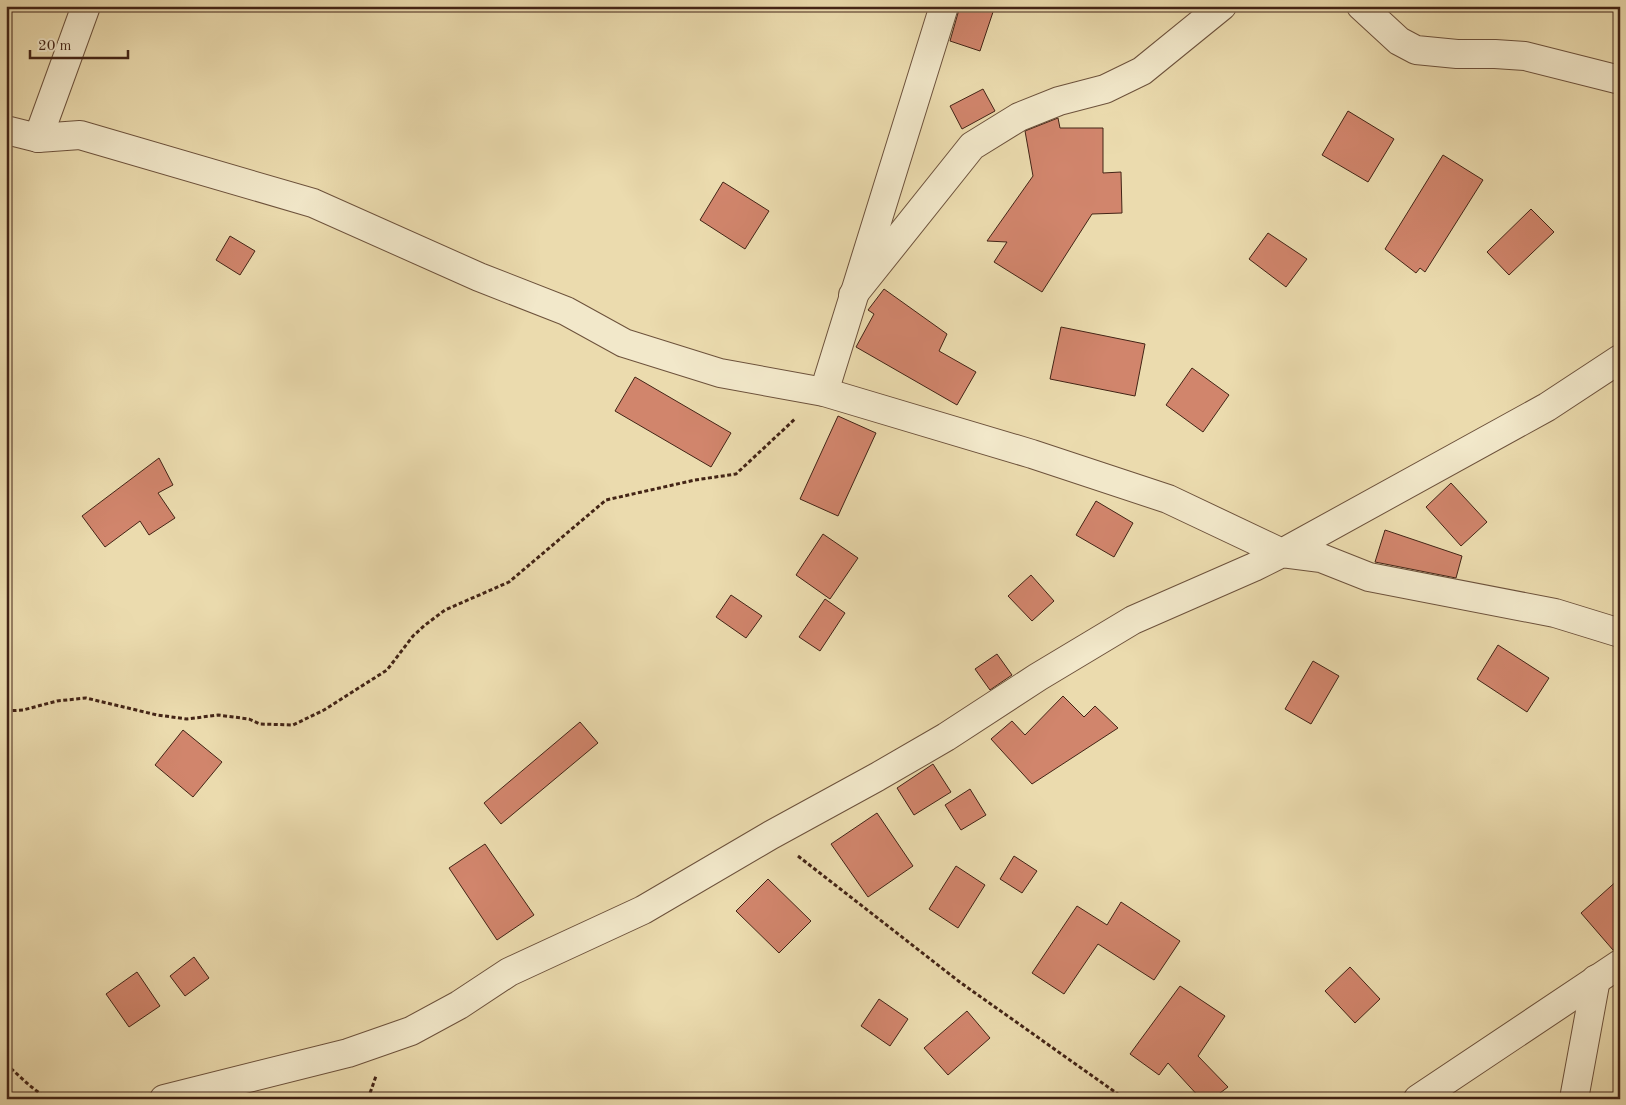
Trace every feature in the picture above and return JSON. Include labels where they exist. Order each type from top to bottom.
[{"type":"street","points":[[38,138],[86,6]]},
{"type":"street","points":[[824,392],[944,6]]},
{"type":"street","points":[[853,296],[972,146],[1019,117],[1060,101],[1105,90],[1142,71],[1222,6]]},
{"type":"street","points":[[1361,6],[1399,41],[1416,50],[1457,54],[1525,56],[1620,80]]},
{"type":"street","points":[[6,130],[38,138],[80,135],[313,203],[566,312],[624,343],[720,373],[824,392],[1032,454],[1168,499],[1282,553],[1321,558],[1369,577],[1555,613],[1620,633]]},
{"type":"street","points":[[164,1099],[348,1053],[411,1031],[459,1005],[509,972],[643,910],[946,737],[1038,677],[1133,620],[1282,553],[1547,407],[1620,359]]},
{"type":"street","points":[[1418,1099],[1620,964]]},
{"type":"street","points":[[1574,1099],[1596,979]]},
{"type":"path","points":[[6,711],[23,710],[57,701],[86,698],[157,716],[187,719],[218,715],[249,719],[260,724],[292,725],[324,710],[387,670],[413,636],[425,625],[445,610],[509,582],[606,500],[695,480],[736,474],[824,392]]},
{"type":"path","points":[[772,835],[962,983],[1125,1099]]},
{"type":"path","points":[[6,1064],[47,1099]]},
{"type":"building","points":[[960,6],[995,6],[980,51],[950,41]]},
{"type":"building","points":[[983,89],[995,111],[962,129],[950,106]]},
{"type":"building","points":[[1348,111],[1394,139],[1368,182],[1322,155]]},
{"type":"building","points":[[1058,118],[1060,128],[1103,128],[1103,173],[1121,172],[1122,213],[1092,214],[1042,292],[994,262],[1007,242],[987,241],[1033,176],[1025,131]]},
{"type":"building","points":[[1443,155],[1483,180],[1425,272],[1420,268],[1416,273],[1385,249]]},
{"type":"building","points":[[723,182],[769,211],[745,249],[700,220]]},
{"type":"building","points":[[1531,209],[1554,232],[1509,275],[1487,252]]},
{"type":"building","points":[[1268,233],[1307,259],[1286,287],[1249,259]]},
{"type":"building","points":[[230,236],[255,251],[240,275],[216,260]]},
{"type":"building","points":[[884,289],[947,334],[939,351],[976,372],[957,405],[856,347],[874,314],[868,310]]},
{"type":"building","points":[[1061,327],[1145,344],[1135,396],[1050,379]]},
{"type":"building","points":[[1192,368],[1229,395],[1203,432],[1166,405]]},
{"type":"building","points":[[635,377],[731,433],[711,467],[615,411]]},
{"type":"building","points":[[838,416],[876,433],[838,516],[800,499]]},
{"type":"building","points":[[159,458],[173,485],[158,493],[175,518],[149,535],[140,521],[105,547],[82,516]]},
{"type":"building","points":[[1451,483],[1487,522],[1461,546],[1426,507]]},
{"type":"building","points":[[1096,501],[1133,523],[1114,557],[1076,535]]},
{"type":"building","points":[[1385,530],[1462,556],[1456,578],[1375,562]]},
{"type":"building","points":[[823,534],[858,558],[830,599],[796,575]]},
{"type":"building","points":[[1031,575],[1054,601],[1032,621],[1008,596]]},
{"type":"building","points":[[731,595],[762,616],[746,638],[716,617]]},
{"type":"building","points":[[825,599],[845,613],[820,651],[799,637]]},
{"type":"building","points":[[1498,645],[1549,678],[1527,712],[1477,679]]},
{"type":"building","points":[[997,654],[1012,675],[990,690],[975,669]]},
{"type":"building","points":[[1313,661],[1339,676],[1311,724],[1285,709]]},
{"type":"building","points":[[1063,696],[1084,717],[1095,706],[1118,728],[1032,784],[991,739],[1012,721],[1025,735]]},
{"type":"building","points":[[580,722],[598,743],[501,824],[484,803]]},
{"type":"building","points":[[183,730],[222,762],[193,797],[155,765]]},
{"type":"building","points":[[933,764],[951,792],[914,815],[897,788]]},
{"type":"building","points":[[970,789],[986,815],[961,830],[945,805]]},
{"type":"building","points":[[877,813],[913,866],[868,897],[831,844]]},
{"type":"building","points":[[485,844],[534,915],[497,940],[449,868]]},
{"type":"building","points":[[1014,856],[1037,871],[1022,893],[1000,879]]},
{"type":"building","points":[[956,866],[985,885],[958,928],[929,909]]},
{"type":"building","points":[[1620,878],[1620,948],[1613,950],[1581,913]]},
{"type":"building","points":[[768,879],[811,921],[779,953],[736,911]]},
{"type":"building","points":[[1121,902],[1180,941],[1154,980],[1098,944],[1064,994],[1032,973],[1077,906],[1107,925]]},
{"type":"building","points":[[194,957],[209,978],[185,996],[170,976]]},
{"type":"building","points":[[1350,967],[1380,999],[1355,1023],[1325,991]]},
{"type":"building","points":[[137,972],[160,1006],[129,1027],[106,994]]},
{"type":"building","points":[[1180,986],[1225,1016],[1198,1056],[1228,1087],[1212,1099],[1201,1099],[1168,1063],[1159,1075],[1130,1054]]},
{"type":"building","points":[[879,999],[908,1019],[890,1046],[861,1026]]},
{"type":"building","points":[[967,1011],[990,1038],[948,1075],[924,1048]]}]
